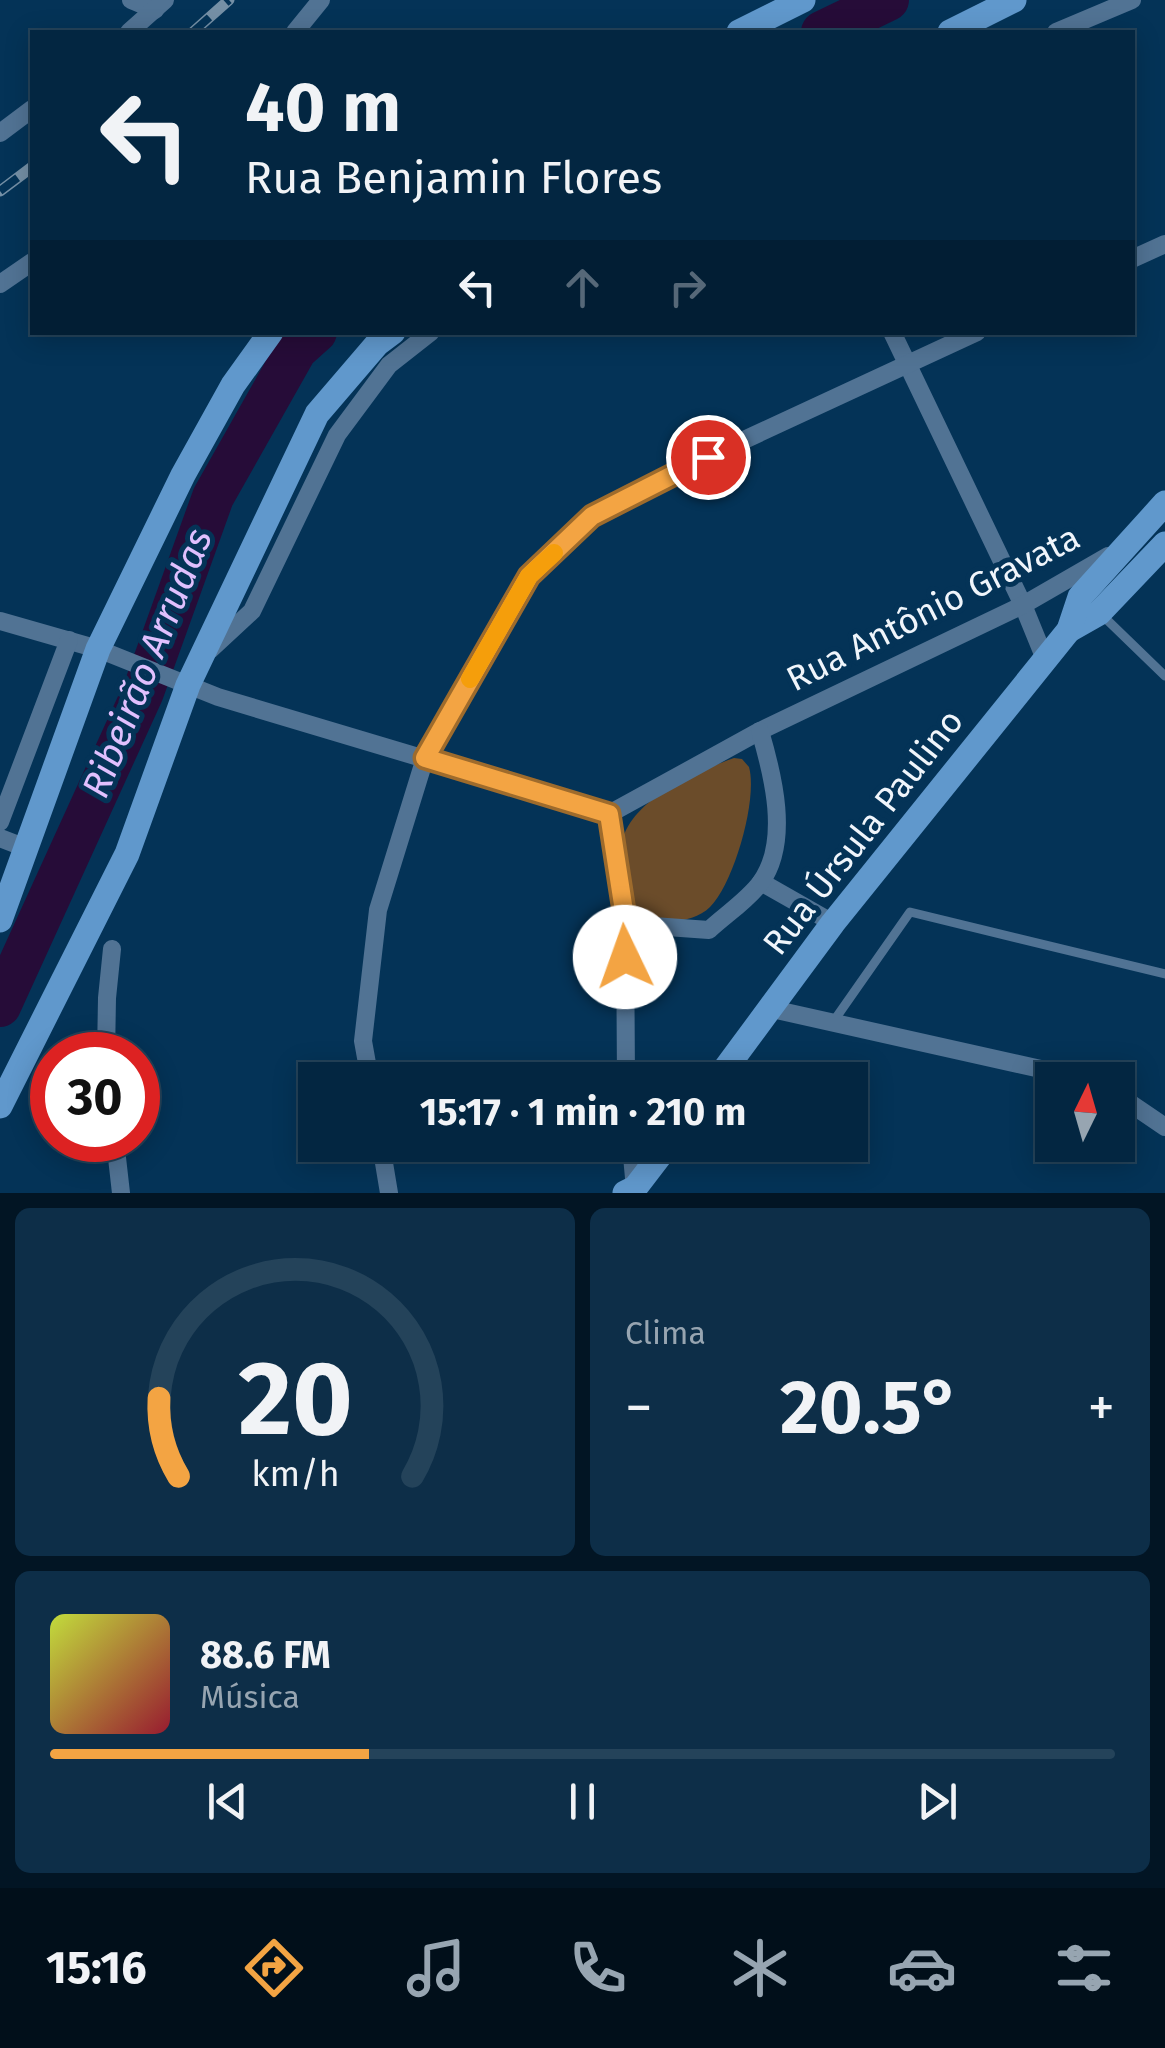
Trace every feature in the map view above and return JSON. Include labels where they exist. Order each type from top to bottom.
[{"type":"main road","points":[[742,30],[803,0]]},
{"type":"main road","points":[[954,30],[1014,0]]},
{"type":"main road","points":[[0,920],[70,727],[192,460],[233,384],[269,335]]},
{"type":"main road","points":[[0,1106],[127,854],[180,683],[199,661],[317,414],[376,344],[389,335]]},
{"type":"main road","name":"Rua Úrsula Paulino","points":[[731,1062],[834,924],[1090,605],[1133,538],[1165,503]]},
{"type":"main road","name":"Rua Úrsula Paulino","points":[[1090,605],[1165,544]]},
{"type":"main road","points":[[632,1191],[655,1162]]},
{"type":"street","points":[[131,0],[160,5]]},
{"type":"street","points":[[296,30],[321,0]]},
{"type":"street","points":[[1061,30],[1132,0]]},
{"type":"street","points":[[131,30],[160,5]]},
{"type":"street","points":[[0,133],[30,110]]},
{"type":"street","points":[[1135,259],[1165,244]]},
{"type":"street","points":[[0,284],[30,263]]},
{"type":"street","points":[[199,661],[252,611],[337,436],[389,365],[427,335]]},
{"type":"street","points":[[894,335],[1045,659]]},
{"type":"street","points":[[367,1062],[363,1042],[378,910],[425,758],[529,576],[592,516],[674,472],[970,335]]},
{"type":"street","name":"Rua Antônio Gravata","points":[[609,814],[760,730],[1023,606],[1080,575],[1133,538]]},
{"type":"street","points":[[0,621],[106,652],[180,683],[609,814],[626,924],[626,1062]]},
{"type":"street","points":[[36,820],[2,818],[68,640]]},
{"type":"street","points":[[37,723],[70,727]]},
{"type":"street","points":[[626,924],[709,930],[762,882],[776,842],[771,768],[760,730]]},
{"type":"street","points":[[0,838],[26,848]]},
{"type":"street","points":[[762,882],[834,924]]},
{"type":"street","points":[[106,1032],[112,948]]},
{"type":"street","points":[[772,1009],[1035,1068]]},
{"type":"street","points":[[1135,1107],[1165,1127]]},
{"type":"street","points":[[117,1162],[121,1193]]},
{"type":"street","points":[[384,1162],[389,1193]]},
{"type":"street","points":[[632,1162],[632,1191]]},
{"type":"lane","points":[[1090,605],[1165,676]]},
{"type":"lane","points":[[833,1022],[910,912],[1165,974]]},
{"type":"shaded area","points":[[734,758],[742,759],[749,767],[750,799],[742,840],[719,895],[702,913],[682,920],[649,919],[630,910],[620,855],[632,820],[679,782]]},
{"type":"waterway","name":"Ribeirão Arrudas","points":[[826,30],[888,0]]},
{"type":"waterway","name":"Ribeirão Arrudas","points":[[0,1006],[143,692],[213,497],[296,350],[313,335]]},
{"type":"railway","points":[[195,30],[229,0]]},
{"type":"railway","points":[[0,191],[30,168]]},
{"type":"slow traffic","points":[[470,679],[529,576],[554,553]]},
{"type":"route","points":[[625,957],[626,924],[609,814],[425,758],[529,576],[592,516],[708,457]]}]
